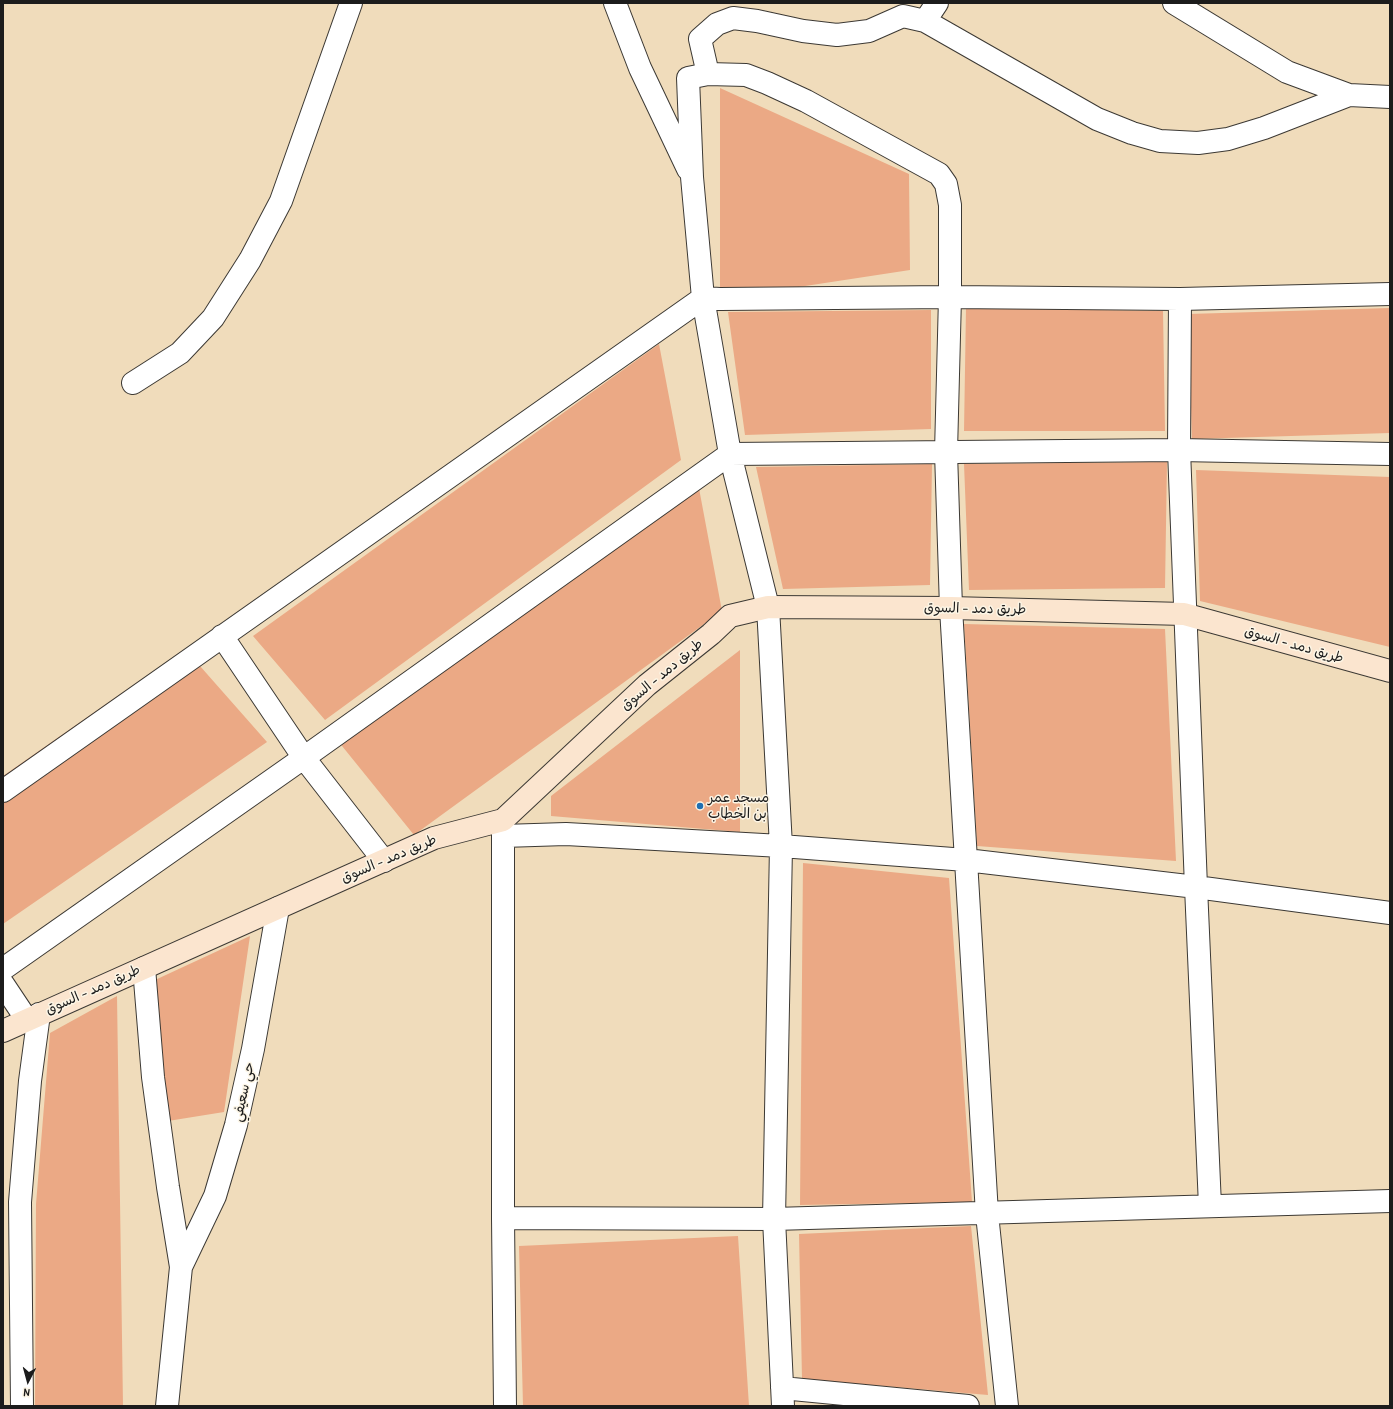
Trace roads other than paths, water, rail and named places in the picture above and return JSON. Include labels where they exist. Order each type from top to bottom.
[{"type":"main road","name":"طريق دمد - السوق","points":[[3,1032],[33,1017],[434,838],[503,828],[647,685],[711,634],[730,616],[768,607],[952,608],[1184,614],[1390,671]]},
{"type":"street","points":[[134,382],[180,353],[213,318],[250,260],[281,201],[351,3]]},
{"type":"street","points":[[615,3],[640,68],[692,177]]},
{"type":"street","points":[[1174,3],[1287,72],[1349,94],[1390,97]]},
{"type":"street","points":[[708,74],[700,39],[717,24],[733,18],[758,21],[803,31],[837,35],[869,31],[903,16],[934,8],[1097,118],[1132,133],[1160,141],[1198,143],[1228,140],[1264,128],[1349,94]]},
{"type":"street","points":[[968,1406],[783,1397],[774,1219],[781,846],[768,607],[730,454],[703,298],[692,177],[688,78],[708,74],[746,75],[767,83],[806,100],[939,174],[946,184],[950,205],[950,297],[946,452],[952,608],[987,1214],[1007,1406]]},
{"type":"street","points":[[3,791],[703,298],[720,300],[950,297],[1180,299],[1390,294]]},
{"type":"street","points":[[1180,299],[1179,450],[1184,614],[1210,1206]]},
{"type":"street","points":[[3,969],[304,758],[730,454],[1179,450],[1390,454]]},
{"type":"street","points":[[222,636],[304,758],[384,861]]},
{"type":"street","points":[[505,1406],[503,1218],[503,828],[566,834],[781,846],[966,860],[1196,886],[1390,913]]},
{"type":"street","name":"حي سعيفي","points":[[181,1267],[215,1196],[236,1125],[253,1050],[278,908]]},
{"type":"street","points":[[144,968],[153,1077],[181,1267],[167,1406]]},
{"type":"street","points":[[3,984],[33,1017],[30,1081],[12,1207],[22,1406]]},
{"type":"street","points":[[503,1218],[774,1219],[987,1214],[1390,1201]]},
{"type":"place","name":"مسجد عمر بن الخطاب","points":[[700,806]]}]
